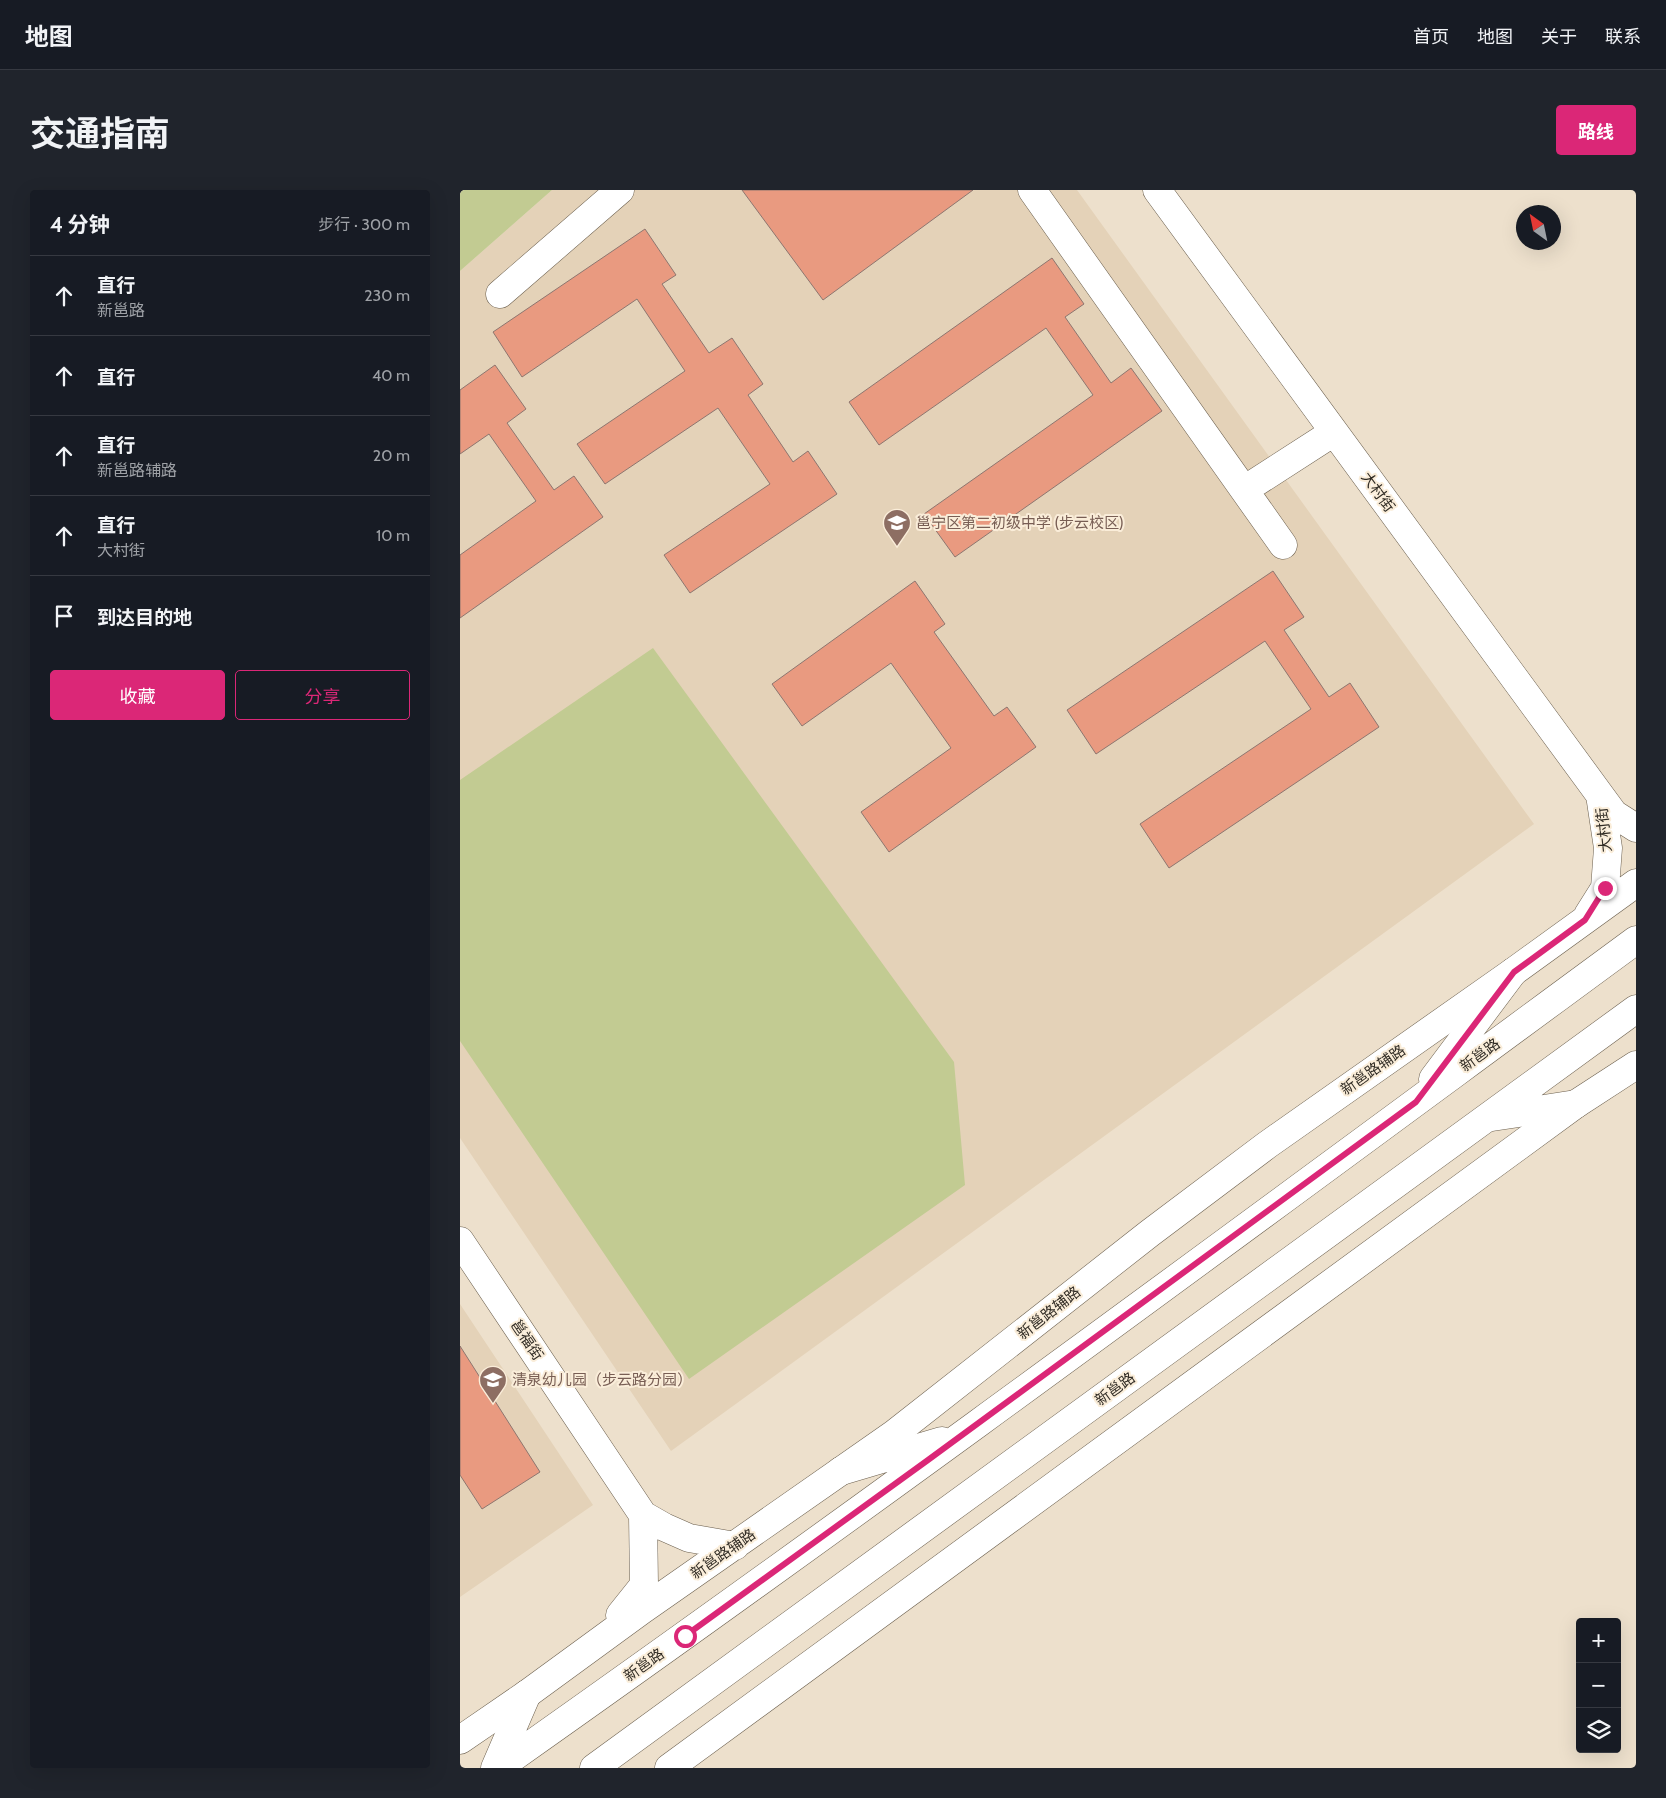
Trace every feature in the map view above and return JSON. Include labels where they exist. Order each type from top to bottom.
[{"type":"street","points":[[500,294],[620,190]]},
{"type":"street","points":[[1032,190],[1283,545]]},
{"type":"street","name":"大村街","points":[[1157,190],[1614,814],[1636,828]]},
{"type":"street","points":[[1244,490],[1334,432]]},
{"type":"street","name":"大村街","points":[[1585,920],[1605,888],[1608,848],[1600,795]]},
{"type":"street","name":"新邕路辅路","points":[[460,1740],[894,1434],[1150,1233],[1267,1145],[1636,884]]},
{"type":"street","name":"新邕路","points":[[496,1768],[685,1636],[1636,940]]},
{"type":"street","points":[[1416,1102],[1514,972]]},
{"type":"street","name":"新邕路","points":[[594,1768],[1636,1009]]},
{"type":"street","points":[[669,1768],[1576,1104],[1636,1065]]},
{"type":"street","points":[[1488,1118],[1576,1104]]},
{"type":"street","name":"邕福街","points":[[461,1245],[643,1515]]},
{"type":"street","points":[[840,1472],[963,1434]]},
{"type":"street","points":[[643,1515],[689,1538],[735,1546]]},
{"type":"street","points":[[595,1645],[644,1585],[643,1515]]},
{"type":"street","points":[[496,1768],[527,1694]]},
{"type":"shaded area","name":"邕宁区第二初级中学 (步云校区)","points":[[552,190],[1077,190],[1534,824],[671,1451],[460,1138],[460,271]]},
{"type":"shaded area","name":"清泉幼儿园（步云路分园）","points":[[460,1304],[593,1505],[460,1597]]},
{"type":"green space","points":[[460,190],[552,190],[460,271]]},
{"type":"green space","points":[[653,648],[954,1062],[965,1185],[689,1379],[460,1041],[460,780]]},
{"type":"building","points":[[742,190],[973,190],[823,300]]},
{"type":"building","points":[[645,229],[676,275],[662,284],[709,353],[732,338],[763,384],[748,395],[793,462],[808,451],[837,494],[690,593],[664,555],[770,484],[718,408],[605,484],[577,444],[685,371],[637,299],[522,377],[493,332]]},
{"type":"building","points":[[1052,258],[1084,304],[1065,317],[1111,383],[1131,368],[1162,411],[955,557],[924,514],[1093,395],[1046,328],[879,445],[849,402]]},
{"type":"building","points":[[495,365],[526,409],[507,423],[554,490],[574,476],[603,517],[460,618],[460,555],[536,501],[489,434],[460,454],[460,390]]},
{"type":"building","points":[[1273,571],[1304,617],[1284,630],[1329,697],[1350,683],[1379,727],[1169,868],[1140,824],[1311,709],[1265,641],[1096,754],[1067,710]]},
{"type":"building","points":[[915,581],[945,624],[934,632],[994,716],[1007,707],[1036,747],[889,852],[861,812],[951,748],[891,663],[802,726],[772,684]]},
{"type":"building","points":[[460,1346],[540,1472],[482,1509],[460,1475]]},
{"type":"place","name":"邕宁区第二初级中学 (步云校区)","points":[[897,547]]},
{"type":"place","name":"清泉幼儿园（步云路分园）","points":[[493,1404]]},
{"type":"route","points":[[685,1636],[1416,1102],[1514,972],[1585,920],[1605,888]]}]
